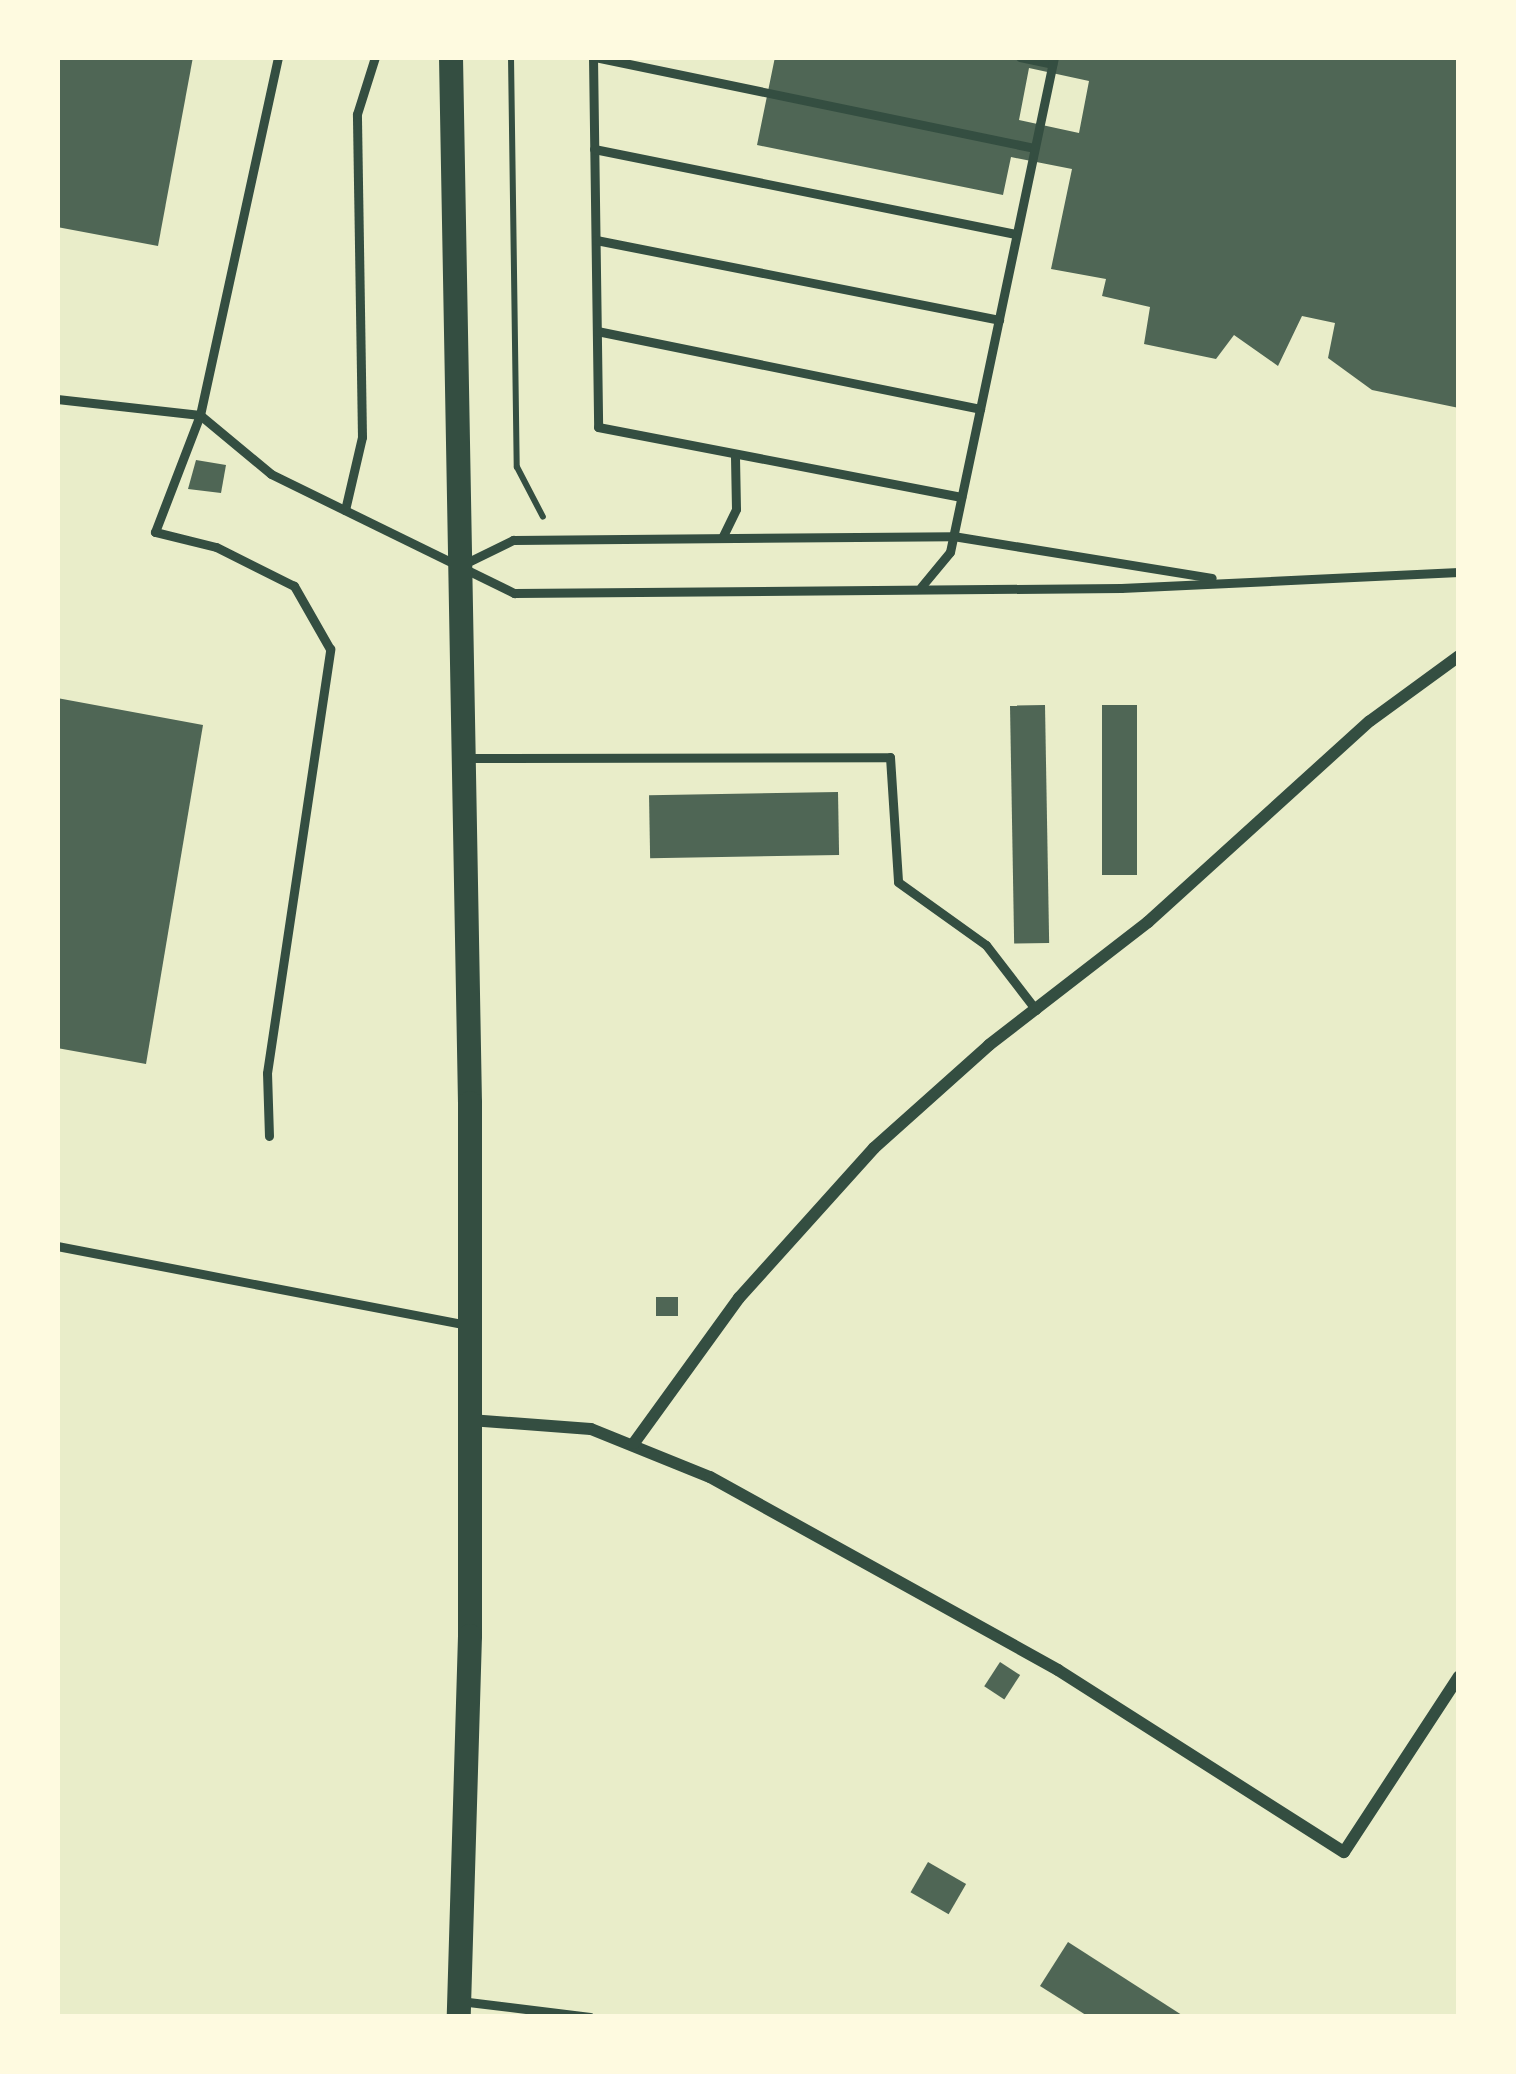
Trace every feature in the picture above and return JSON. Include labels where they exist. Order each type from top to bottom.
[{"type":"main road","points":[[451,57],[469,1325],[459,2009]]},
{"type":"street","points":[[634,1443],[739,1298],[824,1199],[1036,1010],[1148,922],[1370,721],[1459,656]]},
{"type":"street","points":[[469,1420],[591,1429],[634,1443],[927,1594],[1344,1852],[1459,1676]]},
{"type":"lane","points":[[269,1136],[268,1073],[330,649],[294,586],[216,548],[155,532],[200,415],[278,57]]},
{"type":"lane","points":[[345,510],[362,437],[357,114],[375,57]]},
{"type":"lane","points":[[962,497],[602,432],[594,57],[1034,148]]},
{"type":"lane","points":[[920,588],[945,564],[953,536],[1053,60],[1020,57]]},
{"type":"lane","points":[[594,149],[1016,234]]},
{"type":"lane","points":[[596,239],[999,320]]},
{"type":"lane","points":[[597,331],[980,409]]},
{"type":"lane","points":[[57,400],[200,415],[271,474],[514,593],[1241,581],[1459,572]]},
{"type":"lane","points":[[722,538],[736,508],[735,455]]},
{"type":"lane","points":[[458,567],[513,540],[953,536],[1241,581]]},
{"type":"lane","points":[[462,758],[890,757],[898,882],[986,945],[1036,1010]]},
{"type":"lane","points":[[57,1246],[469,1325]]},
{"type":"lane","points":[[459,2009],[590,2017]]},
{"type":"path","points":[[511,57],[517,467],[543,504],[543,520]]},
{"type":"building","points":[[57,57],[193,57],[158,246],[57,227]]},
{"type":"building","points":[[775,57],[1459,57],[1459,408],[1372,390],[1328,358],[1335,323],[1302,316],[1278,366],[1234,335],[1216,359],[1144,344],[1150,307],[1102,296],[1106,279],[1051,269],[1072,169],[1011,157],[1003,195],[757,145]],"holes":[[[1029,68],[1089,81],[1079,133],[1019,120]]]},
{"type":"building","points":[[196,460],[226,465],[221,493],[188,489]]},
{"type":"building","points":[[57,698],[203,725],[146,1064],[57,1048]]},
{"type":"building","points":[[1045,705],[1049,943],[1014,944],[1010,706]]},
{"type":"building","points":[[1102,705],[1137,705],[1137,875],[1102,875]]},
{"type":"building","points":[[838,792],[839,855],[650,858],[649,795]]},
{"type":"building","points":[[656,1297],[678,1297],[678,1316],[656,1316]]},
{"type":"building","points":[[1000,1662],[1020,1675],[1004,1699],[984,1686]]},
{"type":"building","points":[[928,1862],[966,1884],[949,1914],[910,1892]]},
{"type":"building","points":[[1068,1942],[1185,2017],[1089,2017],[1040,1986]]}]
